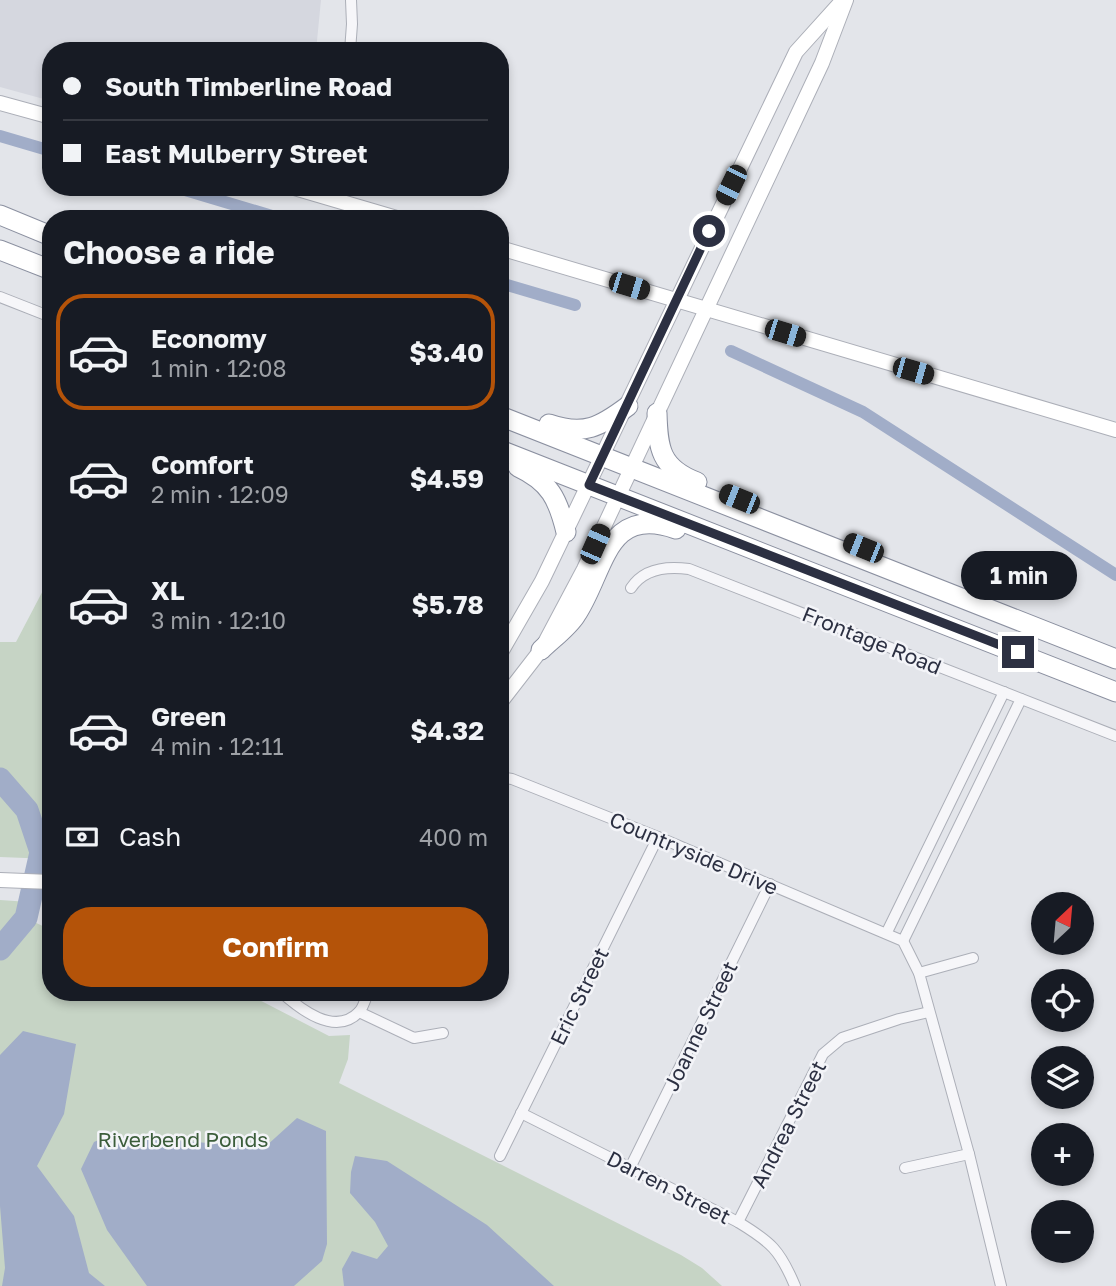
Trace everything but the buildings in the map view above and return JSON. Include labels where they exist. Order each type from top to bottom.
[{"type":"highway","points":[[0,215],[42,232]]},
{"type":"highway","points":[[0,250],[42,266]]},
{"type":"highway","points":[[509,408],[561,428],[574,430],[598,426],[628,407]]},
{"type":"highway","points":[[657,413],[658,445],[663,457],[676,471],[690,480],[913,568],[950,593]]},
{"type":"highway","points":[[509,419],[1116,659]]},
{"type":"highway","points":[[509,454],[1116,692]]},
{"type":"highway","points":[[509,464],[546,485],[562,512],[566,532]]},
{"type":"highway","points":[[541,650],[575,617],[618,535],[623,530],[642,523],[666,526],[807,579],[893,604]]},
{"type":"main road","points":[[509,638],[542,581],[628,407],[676,300],[796,52],[844,0]]},
{"type":"main road","points":[[509,691],[541,650],[578,581],[822,62],[844,0]]},
{"type":"main road","points":[[0,103],[42,115]]},
{"type":"main road","points":[[333,196],[374,210]]},
{"type":"main road","points":[[509,251],[1116,430]]},
{"type":"main road","points":[[0,880],[42,882]]},
{"type":"street","points":[[351,0],[351,42]]},
{"type":"street","points":[[0,297],[42,313]]},
{"type":"street","name":"Frontage Road","points":[[631,588],[646,573],[673,567],[689,569],[1116,737]]},
{"type":"street","points":[[887,932],[1003,692]]},
{"type":"street","points":[[1001,1286],[969,1154],[919,973],[903,941],[1021,699]]},
{"type":"street","name":"Countryside Drive","points":[[509,778],[658,836],[903,941]]},
{"type":"street","name":"Eric Street","points":[[500,1156],[658,836]]},
{"type":"street","name":"Joanne Street","points":[[630,1168],[770,884]]},
{"type":"street","points":[[919,973],[973,958]]},
{"type":"street","points":[[292,1001],[328,1022],[343,1021],[359,1012],[364,1001]]},
{"type":"street","points":[[359,1012],[414,1038],[443,1033]]},
{"type":"street","name":"Andrea Street","points":[[738,1222],[823,1054],[842,1038],[899,1019],[929,1013]]},
{"type":"street","name":"Darren Street","points":[[521,1113],[764,1237],[783,1258],[795,1286]]},
{"type":"street","points":[[905,1168],[969,1154]]},
{"type":"shaded area","points":[[0,0],[321,0],[317,42],[42,42],[42,99],[0,87]]},
{"type":"green space","points":[[42,592],[42,859],[0,857],[0,642],[16,642]]},
{"type":"green space","name":"Riverbend Ponds","points":[[0,900],[29,902],[26,918],[42,926],[42,1001],[261,1001],[329,1036],[350,1035],[348,1059],[339,1083],[681,1255],[702,1268],[722,1286],[0,1286]]},
{"type":"water","points":[[23,1031],[76,1044],[64,1114],[37,1166],[74,1216],[89,1273],[105,1286],[2,1286],[5,1268],[0,1206],[0,1055]]},
{"type":"water","points":[[297,1118],[326,1131],[327,1244],[322,1261],[294,1286],[147,1286],[107,1230],[81,1169],[94,1142],[107,1136],[265,1147]]},
{"type":"water","points":[[355,1156],[387,1161],[487,1225],[554,1286],[344,1286],[342,1269],[352,1251],[377,1259],[388,1246],[375,1222],[350,1193]]},
{"type":"waterway","points":[[0,136],[42,148]]},
{"type":"waterway","points":[[205,196],[252,210]]},
{"type":"waterway","points":[[509,286],[575,305]]},
{"type":"waterway","points":[[731,351],[863,412],[1116,575]]},
{"type":"waterway","points":[[0,779],[27,810],[41,852],[26,918],[0,949]]},
{"type":"route","points":[[709,231],[589,485],[1018,652]]}]
